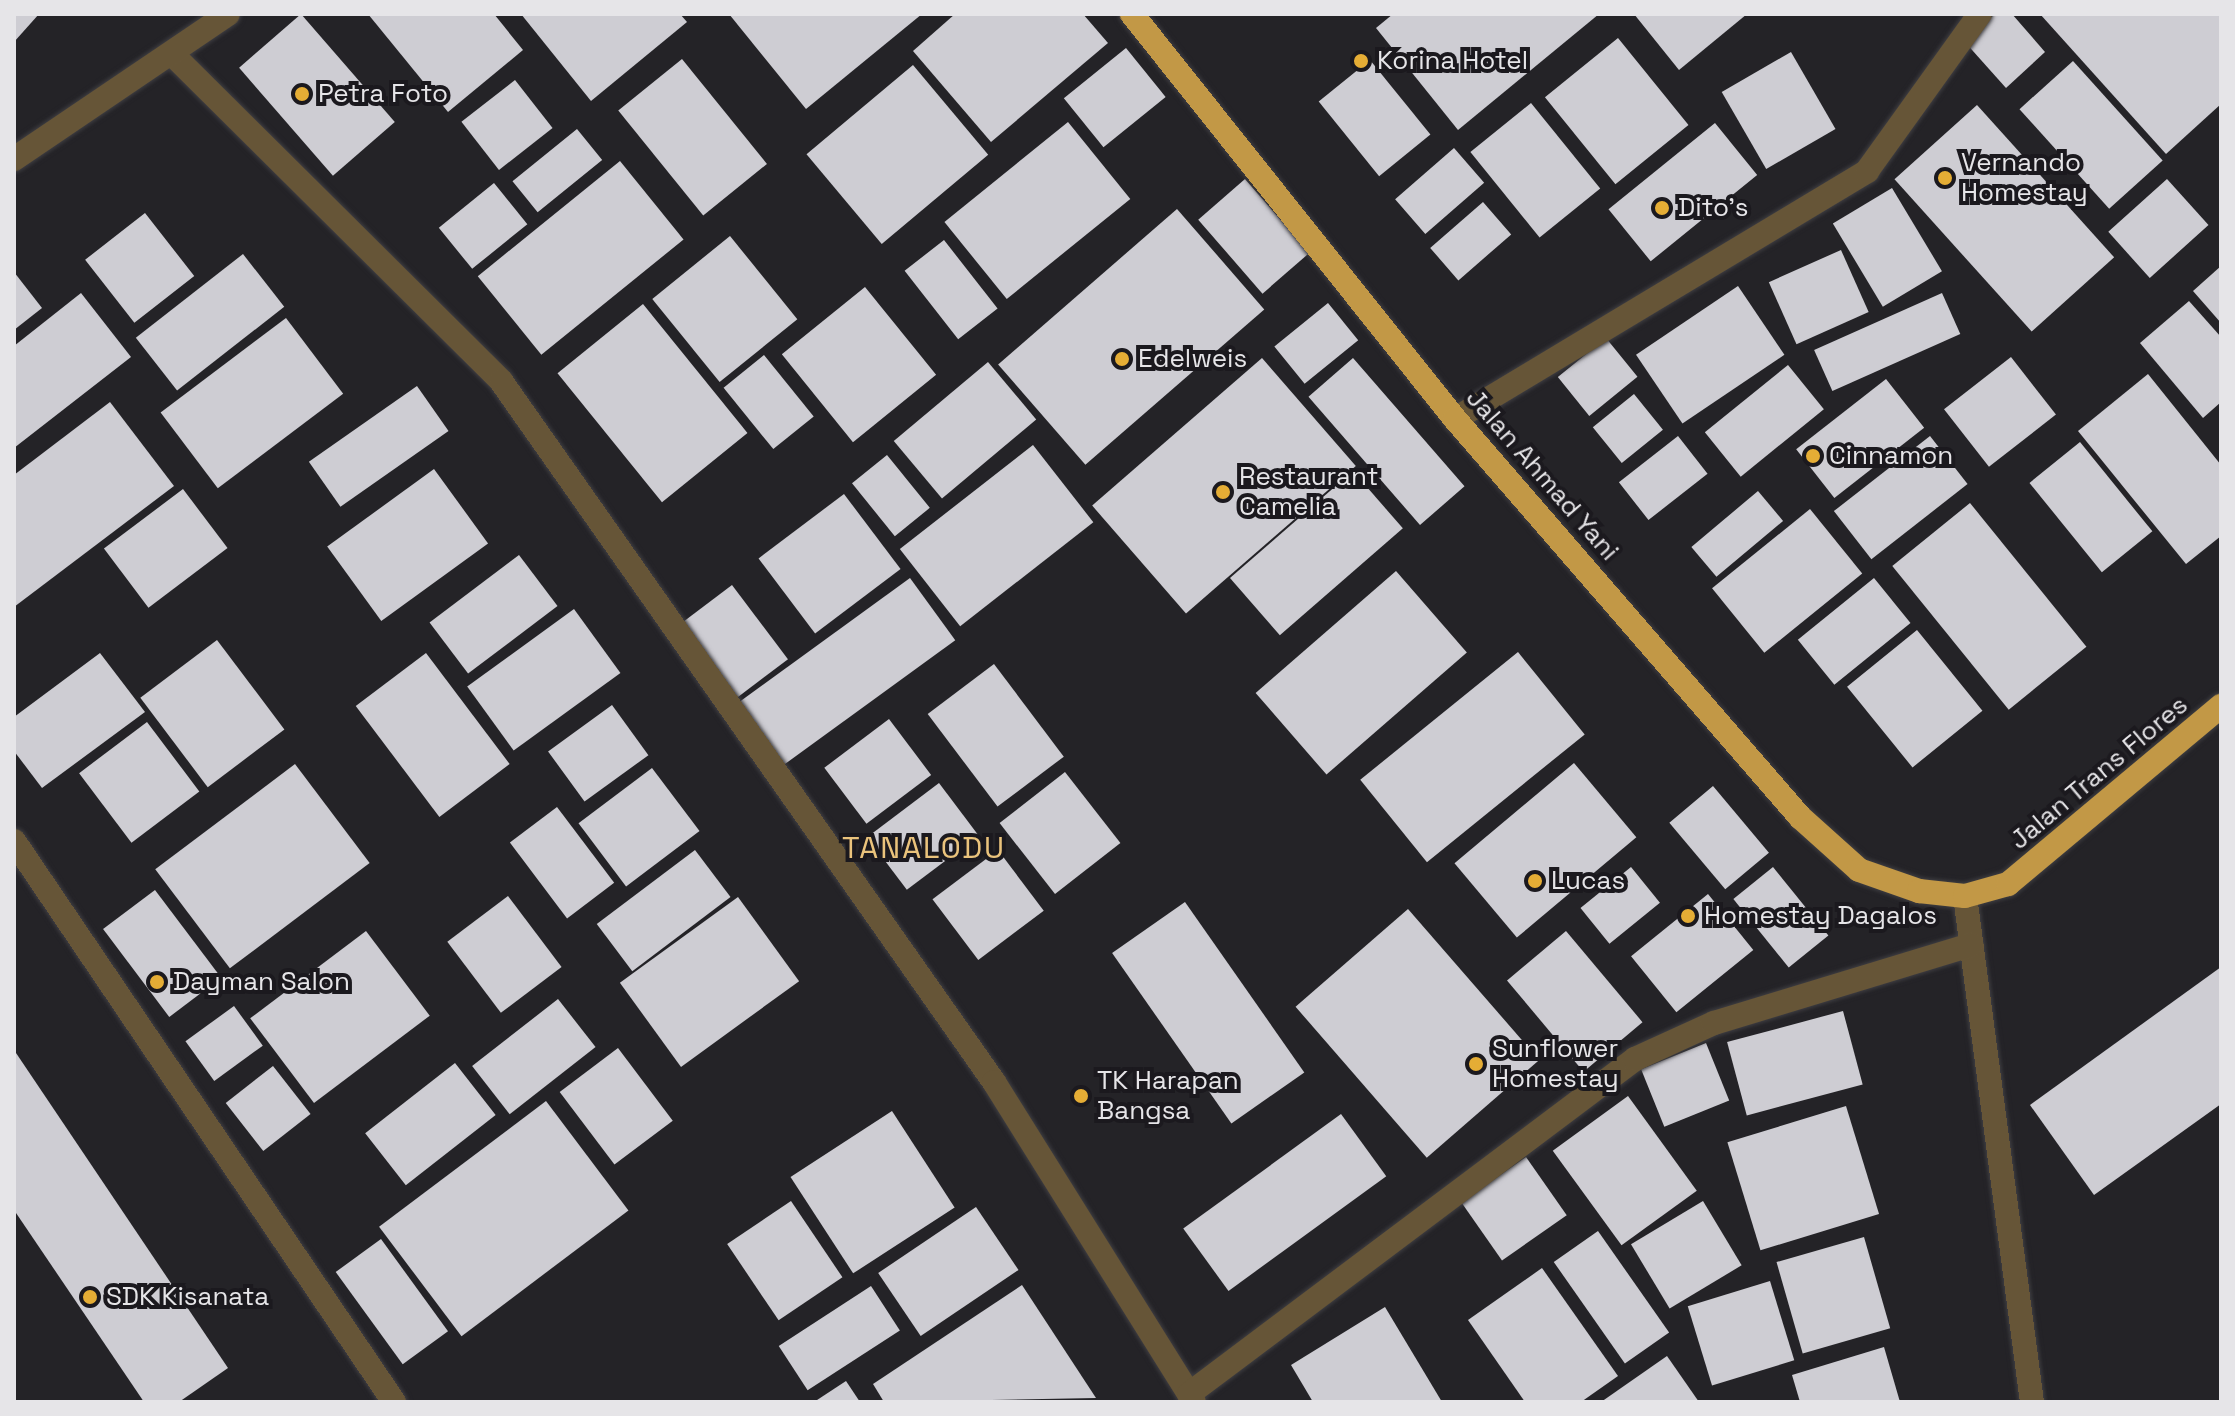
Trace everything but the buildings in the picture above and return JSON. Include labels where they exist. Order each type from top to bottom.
[{"type":"highway","name":"Jalan Ahmad Yani","points":[[1132,14],[1455,419],[1800,817],[1859,870],[1919,891],[1965,896]]},
{"type":"highway","name":"Jalan Trans Flores","points":[[1965,896],[2008,884],[2036,865],[2221,706]]},
{"type":"street","points":[[14,159],[173,55],[228,14]]},
{"type":"street","points":[[1455,419],[1867,171],[1980,14]]},
{"type":"street","points":[[173,55],[501,381],[994,1082],[1192,1398],[1635,1059],[1714,1023],[1971,945]]},
{"type":"street","points":[[14,841],[394,1402]]},
{"type":"street","points":[[1965,896],[2032,1402]]},
{"type":"place","name":"Korina Hotel","points":[[1361,61]]},
{"type":"place","name":"Petra Foto","points":[[302,94]]},
{"type":"place","name":"Vernando Homestay","points":[[1945,178]]},
{"type":"place","name":"Dito's","points":[[1662,208]]},
{"type":"place","name":"Edelweis","points":[[1122,359]]},
{"type":"place","name":"Cinnamon","points":[[1813,456]]},
{"type":"place","name":"Restaurant Camelia","points":[[1223,492]]},
{"type":"place","name":"Lucas","points":[[1535,881]]},
{"type":"place","name":"Homestay Dagalos","points":[[1688,916]]},
{"type":"place","name":"Dayman Salon","points":[[157,982]]},
{"type":"place","name":"Sunflower Homestay","points":[[1476,1064]]},
{"type":"place","name":"TK Harapan Bangsa","points":[[1081,1096]]},
{"type":"place","name":"SDK Kisanata","points":[[90,1297]]},
{"type":"district","name":"TANALODU","points":[[924,848]]}]
